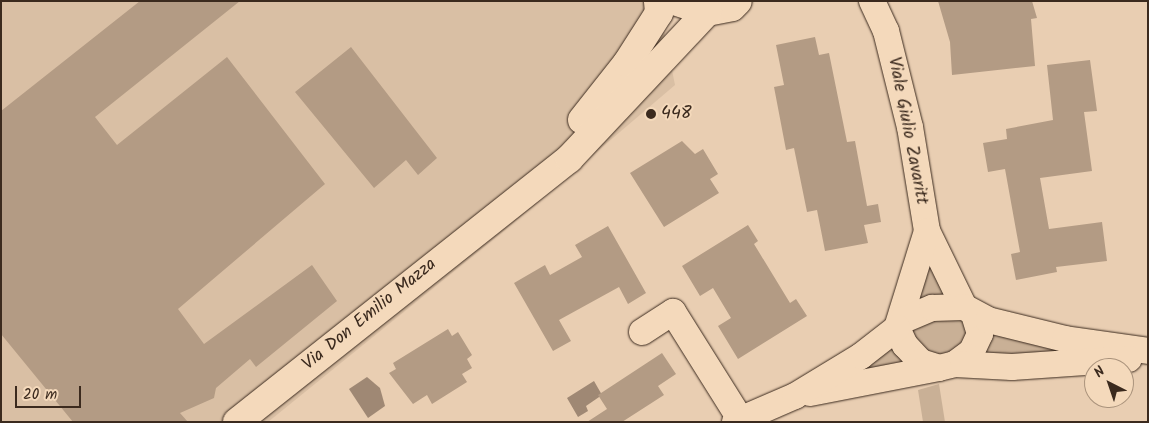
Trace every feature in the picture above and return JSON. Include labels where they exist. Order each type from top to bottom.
[{"type":"street","name":"Via Don Emilio Mazza","points":[[503,209],[593,108],[627,63],[659,13],[658,1]]},
{"type":"street","points":[[674,1],[707,12],[732,7],[738,1]]},
{"type":"street","name":"Viale Giulio Zavaritt","points":[[872,1],[886,31],[910,127],[927,231],[969,311]]},
{"type":"street","name":"Viale Giulio Zavaritt","points":[[885,1],[886,31]]},
{"type":"street","name":"Via Don Emilio Mazza","points":[[237,422],[503,209],[569,159],[707,12]]},
{"type":"street","name":"Viale Giulio Zavaritt","points":[[899,324],[927,231]]},
{"type":"street","points":[[642,332],[673,312],[737,420],[795,396],[861,356],[899,324],[932,308],[969,311],[1065,338],[1148,351]]},
{"type":"street","points":[[795,396],[947,366],[972,351],[980,334],[969,311]]},
{"type":"street","points":[[899,324],[905,345],[921,362],[947,366],[1012,367],[1148,358]]},
{"type":"shaded area","points":[[1,1],[658,1],[675,85],[505,230],[268,422],[1,422]]},
{"type":"shaded area","points":[[928,257],[956,299],[914,306]]},
{"type":"shaded area","points":[[942,317],[966,321],[970,327],[954,357],[921,352],[912,331]]},
{"type":"shaded area","points":[[986,332],[1089,350],[979,359]]},
{"type":"shaded area","points":[[896,341],[912,365],[853,378],[879,358]]},
{"type":"shaded area","points":[[367,377],[380,388],[385,406],[368,418],[349,389]]},
{"type":"shaded area","points":[[594,381],[602,395],[586,406],[588,411],[578,417],[567,398]]},
{"type":"shaded area","points":[[939,384],[945,422],[923,422],[918,390]]},
{"type":"building","points":[[140,1],[240,1],[95,117],[117,145],[227,57],[325,184],[178,309],[204,344],[312,265],[337,301],[256,367],[250,359],[216,388],[214,398],[180,413],[188,422],[73,422],[1,334],[1,111]]},
{"type":"building","points":[[938,1],[1032,1],[1037,18],[1031,19],[1035,66],[952,75],[950,42]]},
{"type":"building","points":[[815,37],[819,55],[829,53],[847,142],[855,141],[867,206],[878,204],[881,222],[864,225],[868,243],[825,251],[817,210],[807,212],[794,148],[786,150],[774,87],[784,85],[776,45]]},
{"type":"building","points":[[351,47],[437,158],[418,175],[406,160],[374,188],[295,92]]},
{"type":"building","points":[[1090,60],[1097,111],[1084,112],[1092,171],[1040,178],[1049,229],[1102,222],[1107,261],[1056,267],[1057,272],[1016,280],[1011,254],[1020,252],[1005,169],[988,172],[983,143],[1007,139],[1006,129],[1053,120],[1047,65]]},
{"type":"building","points":[[682,141],[695,154],[703,149],[718,174],[710,179],[719,193],[664,227],[630,173]]},
{"type":"building","points":[[748,225],[758,241],[754,244],[790,303],[796,299],[807,316],[738,359],[718,326],[731,318],[713,288],[700,296],[682,266]]},
{"type":"building","points":[[608,226],[646,293],[628,304],[619,287],[559,320],[571,341],[553,351],[514,283],[545,265],[550,275],[582,257],[575,245]]},
{"type":"building","points":[[448,329],[452,336],[458,332],[472,355],[467,359],[472,368],[462,374],[467,382],[432,404],[427,395],[413,404],[389,373],[396,369],[393,363]]},
{"type":"building","points":[[662,353],[676,374],[658,386],[664,395],[622,422],[587,422],[607,409],[598,395]]},
{"type":"place","name":"448","points":[[651,114]]}]
